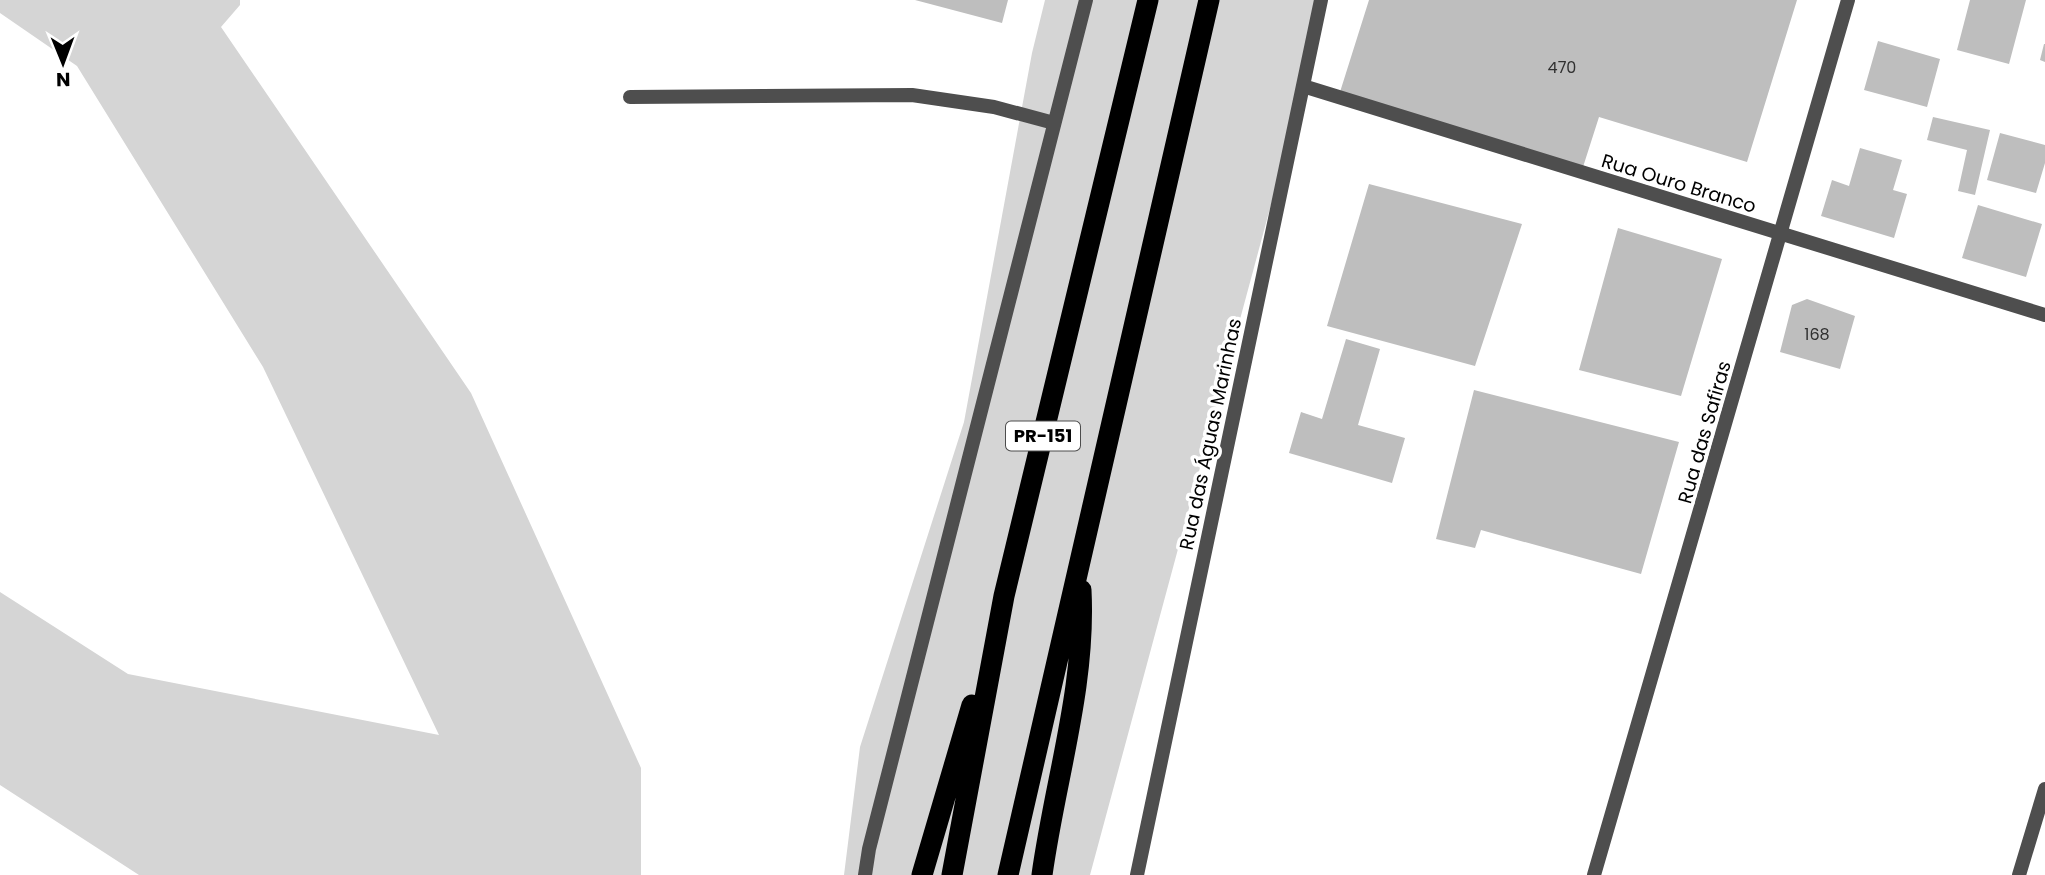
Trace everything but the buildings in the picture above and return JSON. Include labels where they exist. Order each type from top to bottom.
[{"type":"highway","name":"PR-151","points":[[952,875],[1004,596],[1148,0]]},
{"type":"highway","name":"PR-151","points":[[1008,875],[1209,0]]},
{"type":"highway","points":[[1042,875],[1080,666],[1083,630],[1079,566]]},
{"type":"highway","points":[[922,875],[1004,596]]},
{"type":"street","name":"PR-151","points":[[865,875],[869,849],[1086,0]]},
{"type":"street","name":"Rua das Águas Marinhas","points":[[1137,875],[1321,0]]},
{"type":"street","name":"Rua das Safiras","points":[[1594,875],[1848,0]]},
{"type":"street","name":"Rua Ouro Branco","points":[[1303,86],[2045,315]]},
{"type":"street","points":[[630,97],[912,95],[994,107],[1054,123]]},
{"type":"street","points":[[2019,875],[2045,789]]},
{"type":"shaded area","points":[[0,0],[240,0],[240,5],[221,27],[471,393],[641,768],[641,875],[139,875],[0,785],[0,592],[128,674],[439,735],[263,367],[77,66],[0,13]]},
{"type":"shaded area","points":[[1045,0],[1321,0],[1303,86],[1090,875],[844,875],[860,747],[964,422],[1032,53]]}]
